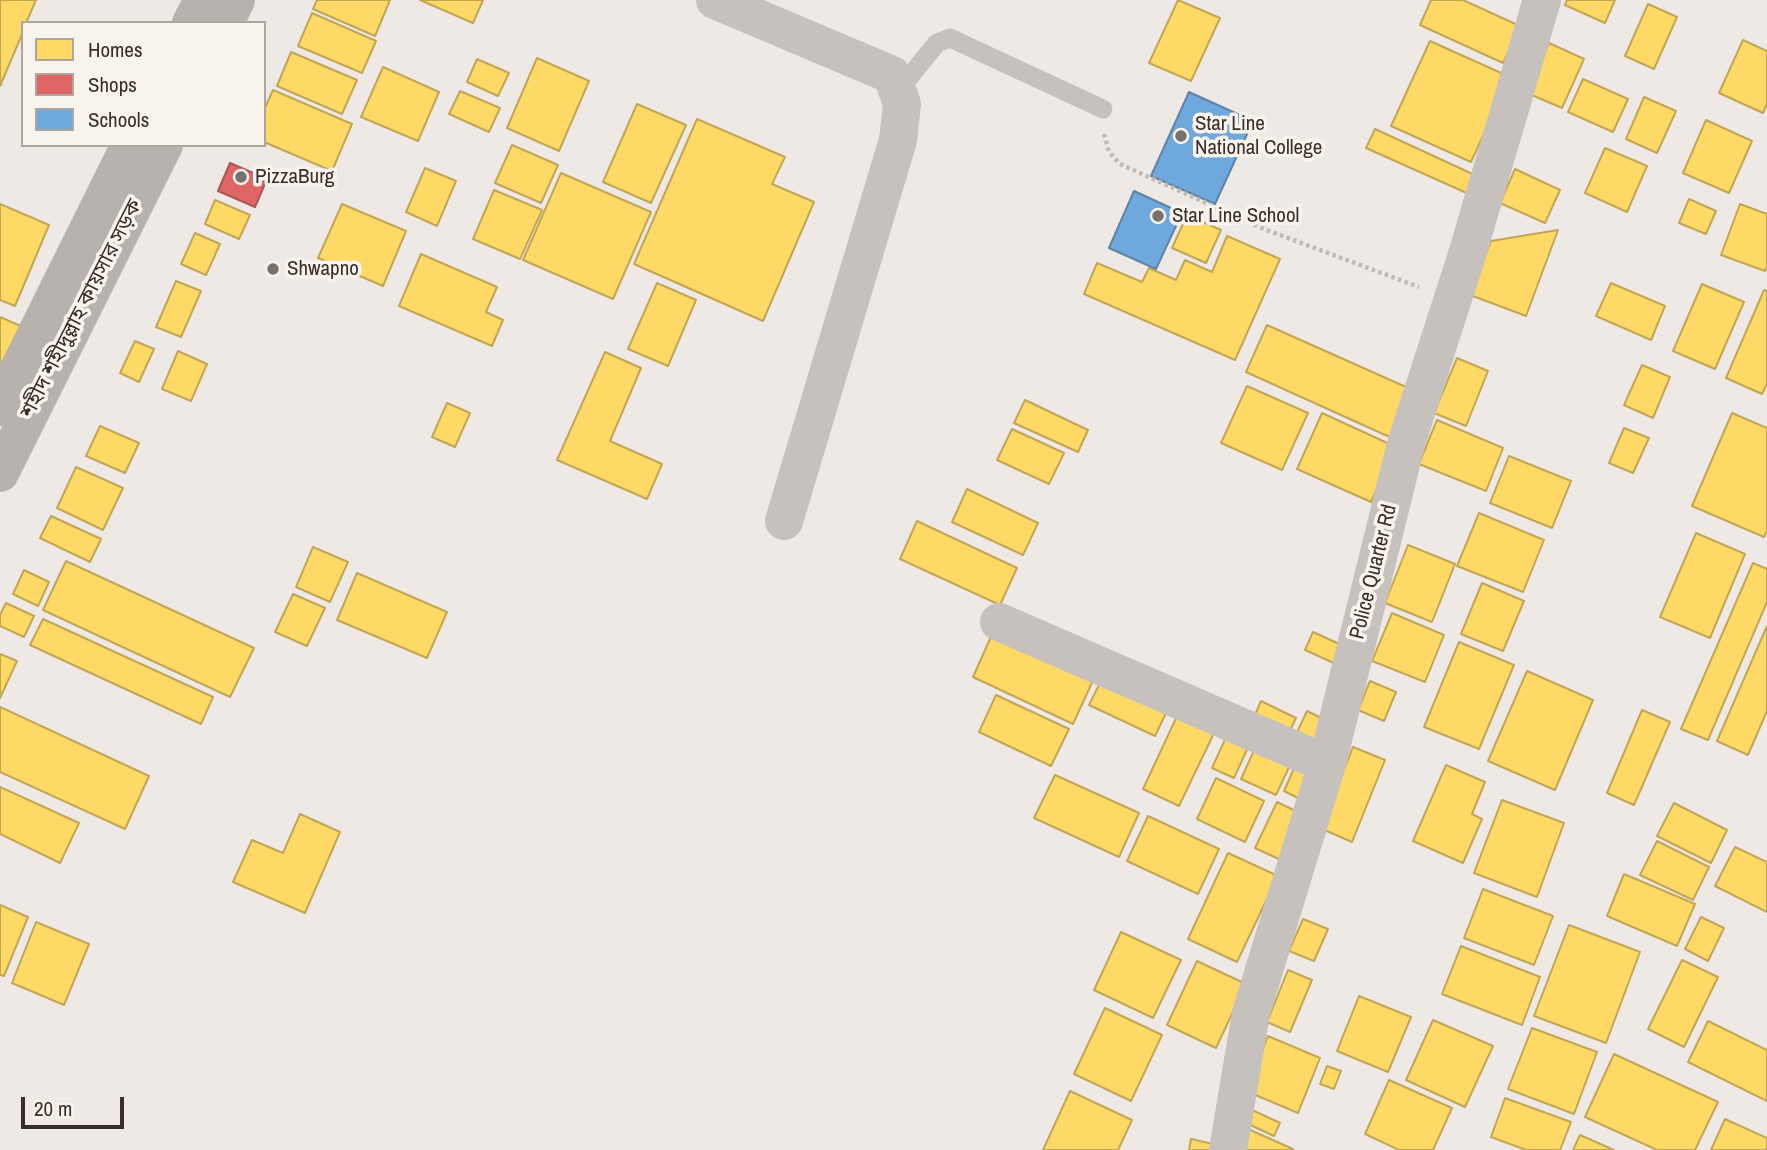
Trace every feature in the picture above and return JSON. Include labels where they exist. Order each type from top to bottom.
[{"type":"main road","points":[[192,21],[203,0]]},
{"type":"main road","points":[[226,21],[236,0]]},
{"type":"main road","name":"শহীদ শহীদুল্লাহ কায়সার সড়ক","points":[[0,407],[129,147]]},
{"type":"main road","name":"শহীদ শহীদুল্লাহ কায়সার সড়ক","points":[[0,473],[162,147]]},
{"type":"street","points":[[715,0],[892,75],[902,104],[898,140],[784,521]]},
{"type":"street","name":"Police Quarter Rd","points":[[1228,1150],[1251,1013],[1327,764],[1406,444],[1542,0]]},
{"type":"street","points":[[999,622],[1327,764]]},
{"type":"lane","points":[[898,91],[937,43],[950,38],[1103,109]]},
{"type":"path","points":[[1103,109],[1104,139],[1109,152],[1120,164],[1264,229],[1452,300]]},
{"type":"building: Homes","points":[[0,0],[36,0],[27,21],[21,21],[21,37],[0,86]]},
{"type":"building: Homes","points":[[317,0],[390,0],[375,36],[313,9]]},
{"type":"building: Homes","points":[[420,0],[483,0],[473,23]]},
{"type":"building: Homes","points":[[1178,0],[1220,18],[1191,81],[1149,63]]},
{"type":"building: Homes","points":[[1431,0],[1463,0],[1520,26],[1503,63],[1420,25]]},
{"type":"building: Homes","points":[[1567,0],[1615,0],[1605,23],[1565,5]]},
{"type":"building: Homes","points":[[1648,4],[1677,17],[1654,69],[1625,56]]},
{"type":"building: Homes","points":[[312,13],[376,41],[362,73],[298,46]]},
{"type":"building: Homes","points":[[1743,40],[1767,51],[1767,104],[1763,113],[1719,93]]},
{"type":"building: Homes","points":[[1430,41],[1510,77],[1471,162],[1391,126]]},
{"type":"building: Homes","points":[[1549,43],[1584,59],[1562,108],[1527,93]]},
{"type":"building: Homes","points":[[291,52],[357,80],[342,114],[277,86]]},
{"type":"building: Homes","points":[[537,58],[589,81],[559,151],[507,128]]},
{"type":"building: Homes","points":[[477,59],[509,73],[498,96],[467,82]]},
{"type":"building: Homes","points":[[383,67],[439,92],[418,141],[361,117]]},
{"type":"building: Homes","points":[[1583,79],[1628,99],[1613,132],[1568,112]]},
{"type":"building: Homes","points":[[273,90],[352,124],[332,171],[266,143],[266,106]]},
{"type":"building: Homes","points":[[460,91],[500,108],[489,132],[449,114]]},
{"type":"building: Homes","points":[[1644,97],[1676,111],[1657,153],[1626,139]]},
{"type":"building: Homes","points":[[637,104],[686,125],[651,203],[603,182]]},
{"type":"building: Homes","points":[[697,119],[785,157],[772,184],[814,202],[763,321],[634,264]]},
{"type":"building: Homes","points":[[1706,120],[1752,141],[1729,193],[1683,173]]},
{"type":"building: Homes","points":[[1375,129],[1477,176],[1469,194],[1366,148]]},
{"type":"building: Homes","points":[[512,145],[558,165],[541,203],[495,183]]},
{"type":"building: Homes","points":[[1605,148],[1647,166],[1627,212],[1585,193]]},
{"type":"building: Homes","points":[[425,168],[456,181],[437,226],[406,212]]},
{"type":"building: Homes","points":[[1515,169],[1560,190],[1545,223],[1500,203]]},
{"type":"building: Homes","points":[[561,173],[651,212],[613,299],[523,260]]},
{"type":"building: Homes","points":[[494,190],[542,210],[520,259],[473,239]]},
{"type":"building: Homes","points":[[1689,199],[1716,211],[1706,234],[1679,223]]},
{"type":"building: Homes","points":[[215,200],[250,215],[239,239],[205,224]]},
{"type":"building: Homes","points":[[0,204],[49,225],[15,306],[0,300]]},
{"type":"building: Homes","points":[[342,204],[406,231],[383,286],[318,258]]},
{"type":"building: Homes","points":[[1740,204],[1767,214],[1765,271],[1721,255]]},
{"type":"building: Homes","points":[[1187,215],[1221,230],[1206,263],[1172,248]]},
{"type":"building: Homes","points":[[1558,230],[1526,316],[1470,295],[1491,241]]},
{"type":"building: Homes","points":[[195,233],[220,244],[206,275],[181,264]]},
{"type":"building: Homes","points":[[1227,236],[1280,259],[1235,360],[1084,294],[1097,263],[1142,282],[1149,268],[1176,280],[1185,260],[1212,272]]},
{"type":"building: Homes","points":[[421,254],[497,287],[486,312],[503,320],[492,346],[399,306]]},
{"type":"building: Homes","points":[[176,281],[201,291],[181,337],[156,327]]},
{"type":"building: Homes","points":[[657,283],[696,300],[668,366],[628,349]]},
{"type":"building: Homes","points":[[1611,283],[1665,306],[1651,340],[1596,316]]},
{"type":"building: Homes","points":[[1702,284],[1744,302],[1715,369],[1673,351]]},
{"type":"building: Homes","points":[[1764,290],[1767,291],[1767,384],[1762,394],[1726,378]]},
{"type":"building: Homes","points":[[0,317],[25,328],[0,387]]},
{"type":"building: Homes","points":[[1267,325],[1415,391],[1394,439],[1246,372]]},
{"type":"building: Homes","points":[[135,341],[154,349],[139,382],[120,373]]},
{"type":"building: Homes","points":[[178,351],[207,364],[191,401],[162,389]]},
{"type":"building: Homes","points":[[605,352],[641,368],[610,441],[662,464],[647,499],[557,460]]},
{"type":"building: Homes","points":[[1457,358],[1488,371],[1466,426],[1434,413]]},
{"type":"building: Homes","points":[[1642,365],[1670,377],[1653,418],[1624,405]]},
{"type":"building: Homes","points":[[1247,386],[1308,413],[1282,470],[1221,443]]},
{"type":"building: Homes","points":[[1025,400],[1088,430],[1078,452],[1014,423]]},
{"type":"building: Homes","points":[[447,403],[470,413],[455,447],[432,437]]},
{"type":"building: Homes","points":[[1322,413],[1396,447],[1371,502],[1297,469]]},
{"type":"building: Homes","points":[[1732,413],[1767,428],[1767,531],[1764,537],[1692,506]]},
{"type":"building: Homes","points":[[1437,420],[1503,448],[1486,491],[1419,464]]},
{"type":"building: Homes","points":[[100,426],[139,443],[125,473],[86,456]]},
{"type":"building: Homes","points":[[1624,428],[1649,438],[1633,473],[1609,463]]},
{"type":"building: Homes","points":[[1012,429],[1064,453],[1049,484],[997,460]]},
{"type":"building: Homes","points":[[1509,456],[1571,481],[1552,528],[1490,503]]},
{"type":"building: Homes","points":[[76,467],[123,488],[103,530],[57,508]]},
{"type":"building: Homes","points":[[967,489],[1038,523],[1023,555],[952,522]]},
{"type":"building: Homes","points":[[1479,513],[1544,540],[1523,592],[1457,566]]},
{"type":"building: Homes","points":[[51,516],[101,539],[90,562],[40,538]]},
{"type":"building: Homes","points":[[917,521],[1017,568],[1000,605],[900,559]]},
{"type":"building: Homes","points":[[1696,533],[1745,554],[1710,638],[1660,617]]},
{"type":"building: Homes","points":[[1408,545],[1455,564],[1432,622],[1385,603]]},
{"type":"building: Homes","points":[[313,547],[348,562],[330,602],[296,587]]},
{"type":"building: Homes","points":[[66,561],[254,648],[230,697],[43,610]]},
{"type":"building: Homes","points":[[1753,563],[1767,569],[1767,602],[1708,740],[1681,729]]},
{"type":"building: Homes","points":[[24,570],[49,582],[38,606],[13,594]]},
{"type":"building: Homes","points":[[357,573],[447,612],[427,658],[337,620]]},
{"type":"building: Homes","points":[[1482,583],[1524,601],[1503,651],[1461,634]]},
{"type":"building: Homes","points":[[293,594],[325,608],[307,646],[275,632]]},
{"type":"building: Homes","points":[[6,603],[34,616],[24,637],[0,626],[0,615]]},
{"type":"building: Homes","points":[[1392,613],[1444,635],[1425,682],[1372,661]]},
{"type":"building: Homes","points":[[43,619],[213,697],[201,724],[30,645]]},
{"type":"building: Homes","points":[[1767,626],[1767,711],[1748,755],[1717,741]]},
{"type":"building: Homes","points":[[994,630],[1095,676],[1073,724],[973,677]]},
{"type":"building: Homes","points":[[1313,632],[1346,647],[1338,665],[1305,650]]},
{"type":"building: Homes","points":[[1459,642],[1514,665],[1479,749],[1424,727]]},
{"type":"building: Homes","points":[[0,654],[17,661],[0,698]]},
{"type":"building: Homes","points":[[1527,671],[1593,700],[1555,790],[1488,761]]},
{"type":"building: Homes","points":[[1102,679],[1168,709],[1155,736],[1089,705]]},
{"type":"building: Homes","points":[[1370,681],[1396,692],[1384,721],[1358,710]]},
{"type":"building: Homes","points":[[996,695],[1069,729],[1051,766],[979,732]]},
{"type":"building: Homes","points":[[1261,701],[1296,718],[1285,741],[1251,724]]},
{"type":"building: Homes","points":[[0,707],[149,776],[125,829],[0,772]]},
{"type":"building: Homes","points":[[1642,710],[1670,722],[1634,805],[1607,793]]},
{"type":"building: Homes","points":[[1307,711],[1330,722],[1316,752],[1293,741]]},
{"type":"building: Homes","points":[[1178,714],[1215,731],[1179,806],[1143,789]]},
{"type":"building: Homes","points":[[1228,733],[1250,743],[1234,778],[1212,768]]},
{"type":"building: Homes","points":[[1256,746],[1291,763],[1276,795],[1241,779]]},
{"type":"building: Homes","points":[[1353,747],[1385,760],[1352,842],[1320,828]]},
{"type":"building: Homes","points":[[1296,764],[1315,772],[1302,800],[1284,791]]},
{"type":"building: Homes","points":[[1446,765],[1485,782],[1472,814],[1482,819],[1463,863],[1413,841]]},
{"type":"building: Homes","points":[[1055,775],[1139,813],[1119,857],[1034,818]]},
{"type":"building: Homes","points":[[1216,778],[1264,801],[1245,842],[1197,819]]},
{"type":"building: Homes","points":[[0,787],[79,823],[60,863],[0,834]]},
{"type":"building: Homes","points":[[1502,800],[1564,823],[1537,897],[1474,873]]},
{"type":"building: Homes","points":[[1277,802],[1302,814],[1281,860],[1255,848]]},
{"type":"building: Homes","points":[[1674,803],[1727,830],[1711,863],[1657,836]]},
{"type":"building: Homes","points":[[300,814],[340,832],[305,913],[233,882],[252,840],[283,853]]},
{"type":"building: Homes","points":[[1148,816],[1219,849],[1198,894],[1127,861]]},
{"type":"building: Homes","points":[[1657,841],[1709,867],[1693,900],[1640,875]]},
{"type":"building: Homes","points":[[1735,847],[1767,862],[1767,912],[1715,886]]},
{"type":"building: Homes","points":[[1228,853],[1278,876],[1237,962],[1188,939]]},
{"type":"building: Homes","points":[[1624,874],[1695,904],[1677,946],[1607,916]]},
{"type":"building: Homes","points":[[1483,889],[1553,916],[1534,965],[1464,938]]},
{"type":"building: Homes","points":[[0,905],[28,917],[4,976],[0,975]]},
{"type":"building: Homes","points":[[1701,917],[1724,928],[1708,961],[1685,949]]},
{"type":"building: Homes","points":[[1303,919],[1328,929],[1314,961],[1289,951]]},
{"type":"building: Homes","points":[[36,922],[89,944],[64,1005],[12,983]]},
{"type":"building: Homes","points":[[1569,925],[1640,952],[1606,1043],[1534,1016]]},
{"type":"building: Homes","points":[[1121,932],[1181,960],[1153,1018],[1094,990]]},
{"type":"building: Homes","points":[[1461,946],[1540,977],[1522,1025],[1442,994]]},
{"type":"building: Homes","points":[[1682,960],[1718,977],[1684,1047],[1648,1029]]},
{"type":"building: Homes","points":[[1197,961],[1246,984],[1216,1048],[1167,1025]]},
{"type":"building: Homes","points":[[1288,970],[1312,980],[1290,1032],[1267,1022]]},
{"type":"building: Homes","points":[[1359,996],[1411,1017],[1388,1072],[1337,1051]]},
{"type":"building: Homes","points":[[1105,1008],[1162,1035],[1131,1101],[1074,1074]]},
{"type":"building: Homes","points":[[1433,1020],[1493,1046],[1465,1107],[1406,1080]]},
{"type":"building: Homes","points":[[1708,1021],[1767,1050],[1767,1101],[1688,1062]]},
{"type":"building: Homes","points":[[1532,1028],[1597,1052],[1574,1114],[1508,1089]]},
{"type":"building: Homes","points":[[1268,1036],[1320,1058],[1298,1113],[1246,1091]]},
{"type":"building: Homes","points":[[1614,1054],[1718,1102],[1695,1150],[1657,1150],[1585,1117]]},
{"type":"building: Homes","points":[[1327,1066],[1341,1071],[1334,1089],[1320,1084]]},
{"type":"building: Homes","points":[[1389,1080],[1452,1108],[1433,1150],[1399,1150],[1365,1134]]},
{"type":"building: Homes","points":[[1070,1091],[1132,1120],[1118,1150],[1043,1150]]},
{"type":"building: Homes","points":[[1505,1098],[1571,1122],[1560,1150],[1526,1150],[1491,1137]]},
{"type":"building: Homes","points":[[1250,1109],[1280,1123],[1274,1136],[1244,1122]]},
{"type":"building: Homes","points":[[1725,1119],[1767,1138],[1767,1150],[1711,1150]]},
{"type":"building: Homes","points":[[1248,1129],[1293,1149],[1238,1150]]},
{"type":"building: Homes","points":[[1580,1135],[1614,1150],[1573,1150]]},
{"type":"building: Homes","points":[[1191,1139],[1218,1145],[1217,1150],[1189,1150]]},
{"type":"building: Shops","points":[[230,163],[267,179],[255,207],[218,191]]},
{"type":"building: Schools","points":[[1189,92],[1253,121],[1215,204],[1151,176]]},
{"type":"building: Schools","points":[[1134,191],[1182,213],[1156,269],[1109,248]]},
{"type":"place","name":"Star Line National College","points":[[1181,136]]},
{"type":"place","name":"PizzaBurg","points":[[241,177]]},
{"type":"place","name":"Star Line School","points":[[1158,216]]},
{"type":"place","name":"Shwapno","points":[[273,269]]}]
